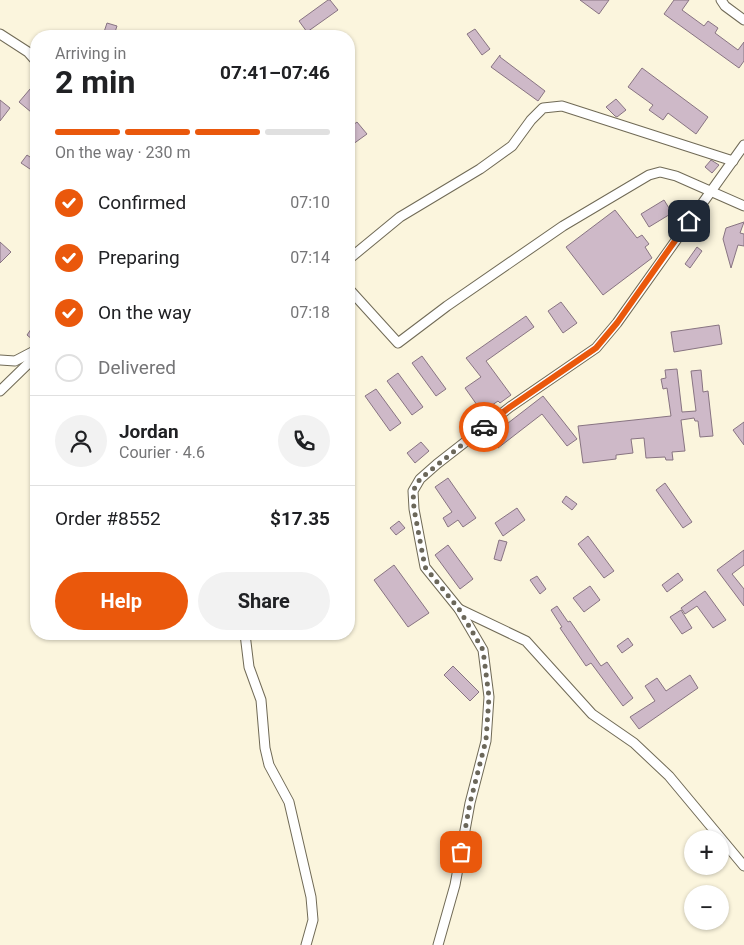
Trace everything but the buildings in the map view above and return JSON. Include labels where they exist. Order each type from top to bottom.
[{"type":"street","points":[[721,0],[725,6],[744,20]]},
{"type":"street","points":[[0,34],[30,54]]},
{"type":"street","points":[[355,254],[400,218],[480,169],[512,146],[531,120],[543,108],[562,106],[733,160]]},
{"type":"street","points":[[438,945],[455,884],[470,803],[486,740],[489,697],[483,650],[459,609],[425,567],[414,509],[413,491],[420,479],[510,407],[596,348],[617,323],[744,145]]},
{"type":"street","points":[[355,296],[398,343],[447,306],[564,226],[648,175],[660,172],[676,176],[744,206]]},
{"type":"street","points":[[0,360],[15,360],[30,353]]},
{"type":"street","points":[[0,391],[30,362]]},
{"type":"street","points":[[459,609],[526,641],[592,714],[634,743],[669,776],[744,866]]},
{"type":"street","points":[[246,640],[249,667],[261,700],[265,748],[269,765],[288,802],[312,897],[313,920],[306,945]]},
{"type":"way so far","points":[[461,852],[470,803],[486,740],[489,697],[483,650],[459,609],[425,567],[414,509],[413,491],[420,479],[484,427]]},
{"type":"route","points":[[484,427],[596,348],[617,323],[689,221]]}]
